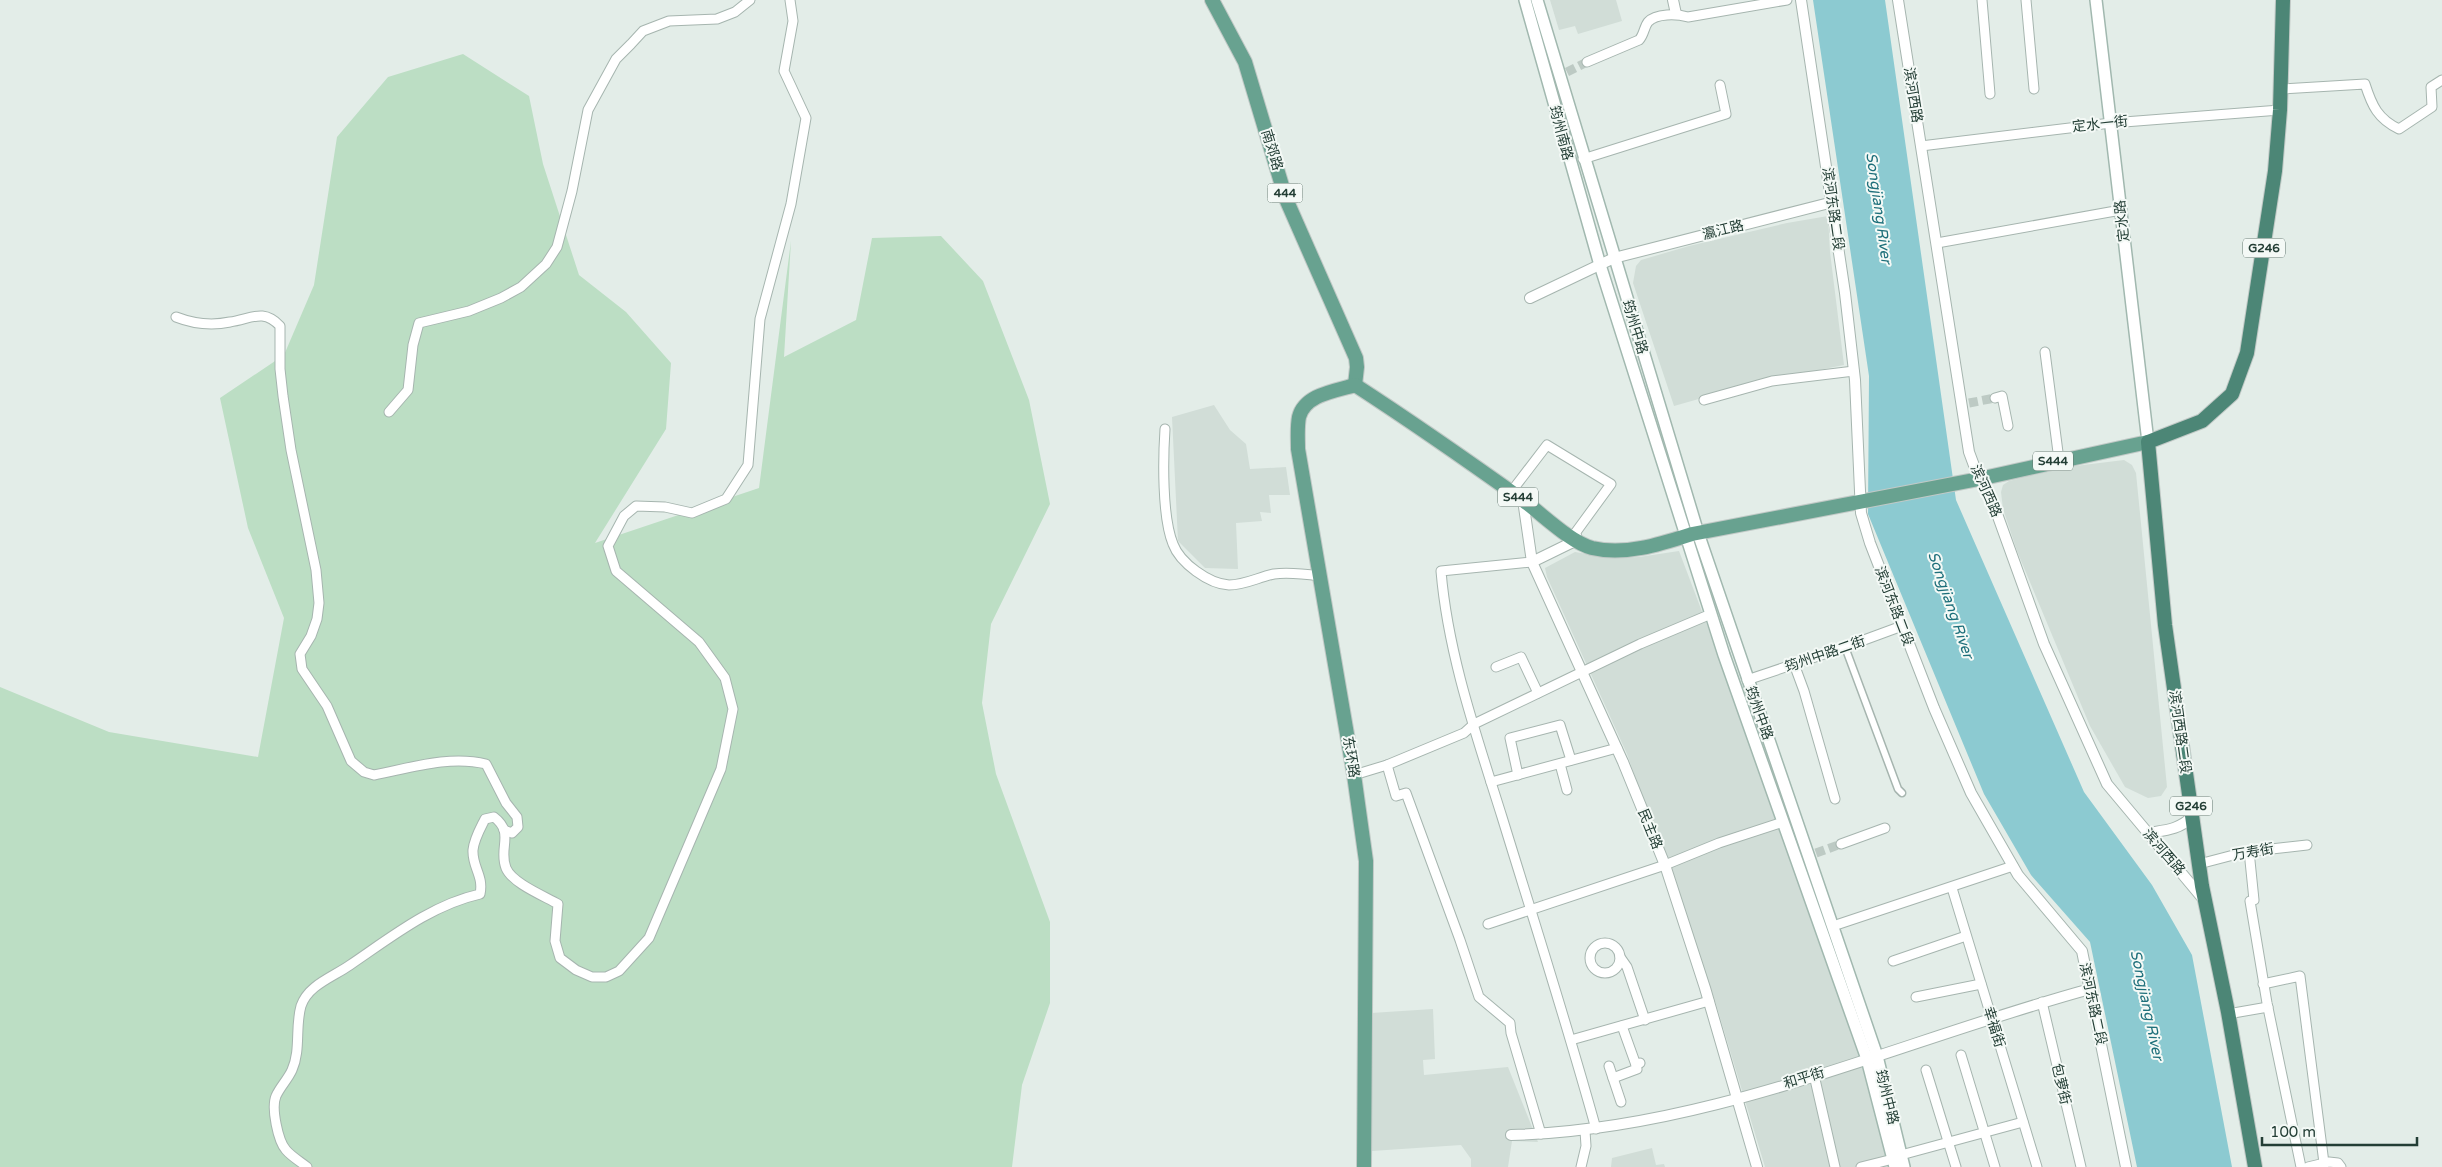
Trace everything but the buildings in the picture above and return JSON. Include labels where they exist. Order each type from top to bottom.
[{"type":"highway","name":"G246","points":[[2148,442],[2202,421],[2232,394],[2247,354],[2266,232],[2280,110],[2283,0]]},
{"type":"highway","name":"滨河西路二段","points":[[2148,442],[2165,625],[2192,818],[2255,1167]]},
{"type":"main road","name":"南郊路","points":[[1212,0],[1245,62],[1286,199],[1356,358],[1355,385]]},
{"type":"main road","name":"筠州南路","points":[[1525,0],[1600,265]]},
{"type":"main road","name":"筠州南路","points":[[1537,0],[1563,74],[1583,159],[1614,258]]},
{"type":"main road","name":"定水路","points":[[2096,0],[2148,442]]},
{"type":"main road","name":"筠州中路","points":[[1614,258],[1692,535],[1711,614],[1783,822],[1872,1057]]},
{"type":"main road","name":"筠州中路","points":[[1600,265],[1692,535],[1813,854],[1872,1057],[1896,1160],[1904,1167]]},
{"type":"main road","name":"S444","points":[[1355,385],[1517,496],[1577,540],[1590,547],[1618,551],[1661,544],[1692,535],[1979,478],[2148,442]]},
{"type":"main road","name":"东环路","points":[[1355,385],[1315,398],[1303,409],[1299,418],[1298,449],[1354,775],[1366,861],[1364,1167]]},
{"type":"street","points":[[389,412],[408,390],[413,345],[419,323],[485,305],[521,287],[536,275],[557,247],[572,191],[588,110],[616,59],[643,32],[669,21],[717,19],[735,12],[750,0]]},
{"type":"street","points":[[307,1167],[285,1149],[274,1121],[275,1098],[292,1071],[296,1059],[302,1005],[315,986],[349,966],[388,938],[428,915],[467,897],[480,894],[482,883],[473,851],[478,833],[485,819],[494,817],[502,824],[506,838],[504,854],[506,869],[520,882],[558,904],[555,941],[560,958],[576,970],[592,977],[606,977],[619,971],[650,938],[721,769],[733,709],[725,678],[699,642],[616,570],[608,546],[624,516],[636,506],[665,507],[692,513],[726,499],[748,465],[760,319],[791,204],[806,118],[784,72],[793,21],[790,0]]},
{"type":"street","points":[[1673,0],[1676,14]]},
{"type":"street","points":[[1587,62],[1639,40],[1647,24],[1652,19],[1676,14],[1688,16],[1787,0]]},
{"type":"street","name":"滨河东路二段","points":[[1801,0],[1833,202],[1854,371],[1859,502],[1870,543],[1934,708],[1971,793],[2013,866],[2082,951],[2126,1167]]},
{"type":"street","name":"滨河西路","points":[[1898,0],[1965,403],[1969,452],[1979,478],[1992,500],[2044,644],[2107,784],[2206,902]]},
{"type":"street","points":[[1982,0],[1990,94]]},
{"type":"street","points":[[2026,0],[2034,89]]},
{"type":"street","points":[[2280,89],[2365,84],[2373,108],[2380,118],[2399,129],[2432,107],[2431,87],[2442,80]]},
{"type":"street","points":[[1583,159],[1726,114],[1720,85]]},
{"type":"street","name":"定水一街","points":[[1921,146],[2111,122],[2280,110]]},
{"type":"street","name":"瀛江路","points":[[1530,298],[1614,258],[1833,202]]},
{"type":"street","points":[[1937,243],[2121,210]]},
{"type":"street","points":[[176,317],[192,323],[211,324],[230,322],[254,315],[272,317],[280,326],[280,369],[283,396],[291,450],[316,570],[319,603],[317,619],[311,636],[300,654],[302,669],[314,690],[327,706],[351,761],[364,772],[374,775],[444,761],[470,760],[486,764],[506,803],[517,817],[518,827],[512,833],[504,830]]},
{"type":"street","points":[[2046,352],[2059,460]]},
{"type":"street","points":[[1704,400],[1772,381],[1854,371]]},
{"type":"street","points":[[1995,398],[2002,396],[2008,426]]},
{"type":"street","points":[[1165,429],[1163,451],[1168,524],[1173,545],[1204,578],[1226,585],[1274,574],[1295,573],[1320,576]]},
{"type":"street","points":[[1517,496],[1548,445],[1611,484],[1576,532],[1577,540],[1532,562],[1441,572],[1444,614],[1474,724],[1571,1040],[1590,1130],[1581,1167]]},
{"type":"street","name":"民主路","points":[[1517,496],[1532,562],[1617,748],[1665,865],[1709,1001],[1757,1167]]},
{"type":"street","points":[[1354,775],[1387,766],[1464,733],[1474,724],[1538,693],[1640,644],[1711,614]]},
{"type":"street","name":"筠州中路二街","points":[[1747,680],[1902,626]]},
{"type":"street","points":[[1845,647],[1898,789],[1902,793]]},
{"type":"street","points":[[1496,667],[1521,657],[1538,693]]},
{"type":"street","points":[[1794,664],[1804,691],[1835,799]]},
{"type":"street","points":[[1518,775],[1510,738],[1560,725],[1571,760]]},
{"type":"street","points":[[1491,782],[1617,748]]},
{"type":"street","points":[[1560,764],[1567,790]]},
{"type":"street","points":[[1387,766],[1396,796],[1406,793],[1479,997],[1510,1023],[1511,1033],[1541,1134]]},
{"type":"street","points":[[2148,833],[2182,827],[2192,818]]},
{"type":"street","points":[[1488,924],[1665,865],[1783,822]]},
{"type":"street","points":[[1841,844],[1885,828]]},
{"type":"street","name":"万寿街","points":[[2199,864],[2249,851],[2307,845]]},
{"type":"street","points":[[2249,851],[2254,900],[2250,901],[2263,984],[2301,1167]]},
{"type":"street","points":[[1833,926],[1952,888],[2013,866]]},
{"type":"street","name":"幸福街","points":[[1952,888],[2036,1167]]},
{"type":"street","points":[[1892,961],[1966,936]]},
{"type":"street","points":[[1620,957],[1627,967],[1644,1020]]},
{"type":"street","points":[[2263,984],[2300,976],[2324,1163]]},
{"type":"street","points":[[1916,997],[1981,984]]},
{"type":"street","name":"和平街","points":[[1511,1135],[1590,1130],[1644,1120],[1737,1098],[1872,1057],[1991,1017],[2090,988]]},
{"type":"street","points":[[1571,1040],[1709,1001]]},
{"type":"street","name":"包萝街","points":[[2042,1002],[2080,1167]]},
{"type":"street","points":[[2228,1014],[2268,1008]]},
{"type":"street","points":[[1613,1078],[1637,1070],[1638,1064],[1622,1026]]},
{"type":"street","points":[[1961,1055],[1995,1167]]},
{"type":"street","points":[[1609,1066],[1621,1102]]},
{"type":"street","points":[[1926,1070],[1956,1167]]},
{"type":"street","points":[[1814,1075],[1835,1167]]},
{"type":"street","points":[[1861,1167],[1896,1160],[2023,1122]]},
{"type":"street","points":[[2308,1167],[2324,1163],[2338,1163],[2341,1167]]},
{"type":"shaded area","points":[[1550,0],[1616,0],[1622,21],[1578,34],[1575,26],[1559,30]]},
{"type":"shaded area","points":[[1828,216],[1830,252],[1844,365],[1755,383],[1674,406],[1633,283],[1636,266],[1641,260],[1689,246],[1787,223]]},
{"type":"shaded area","points":[[1214,405],[1230,430],[1246,444],[1250,469],[1286,467],[1290,495],[1269,495],[1271,513],[1260,512],[1262,521],[1236,523],[1238,569],[1205,568],[1178,541],[1172,417]]},
{"type":"shaded area","points":[[2124,460],[2132,465],[2136,473],[2167,787],[2161,796],[2148,798],[2125,787],[2090,726],[2017,551],[2003,509],[2001,492],[2003,485],[2009,481],[2067,467]]},
{"type":"shaded area","points":[[1679,551],[1750,738],[1859,1047],[1890,1167],[1765,1167],[1716,1004],[1627,754],[1547,577],[1545,568],[1575,552],[1610,558],[1639,557]]},
{"type":"shaded area","points":[[1433,1009],[1435,1059],[1423,1060],[1424,1075],[1508,1067],[1538,1142],[1512,1141],[1508,1167],[1471,1167],[1471,1159],[1461,1145],[1372,1151],[1371,1013]]},
{"type":"shaded area","points":[[1652,1148],[1656,1165],[1664,1164],[1665,1167],[1611,1167],[1612,1158]]},
{"type":"green space","points":[[463,54],[529,96],[543,164],[579,275],[626,312],[671,363],[666,429],[595,543],[759,488],[791,241],[784,357],[856,320],[872,238],[941,236],[983,281],[1029,400],[1050,504],[991,624],[982,703],[996,774],[1050,922],[1050,1003],[1022,1085],[1012,1167],[0,1167],[0,687],[109,732],[258,757],[284,618],[248,528],[220,398],[284,355],[314,285],[337,137],[388,77]]},
{"type":"water","name":"Songjiang River","points":[[1813,0],[1885,0],[1956,500],[2084,792],[2152,885],[2192,955],[2232,1167],[2137,1167],[2090,942],[2031,875],[1984,794],[1868,514],[1869,376]]},
{"type":"tunnel","points":[[1567,72],[1587,62]]},
{"type":"tunnel","points":[[1969,403],[1995,398]]},
{"type":"tunnel","points":[[1816,853],[1841,844]]}]
